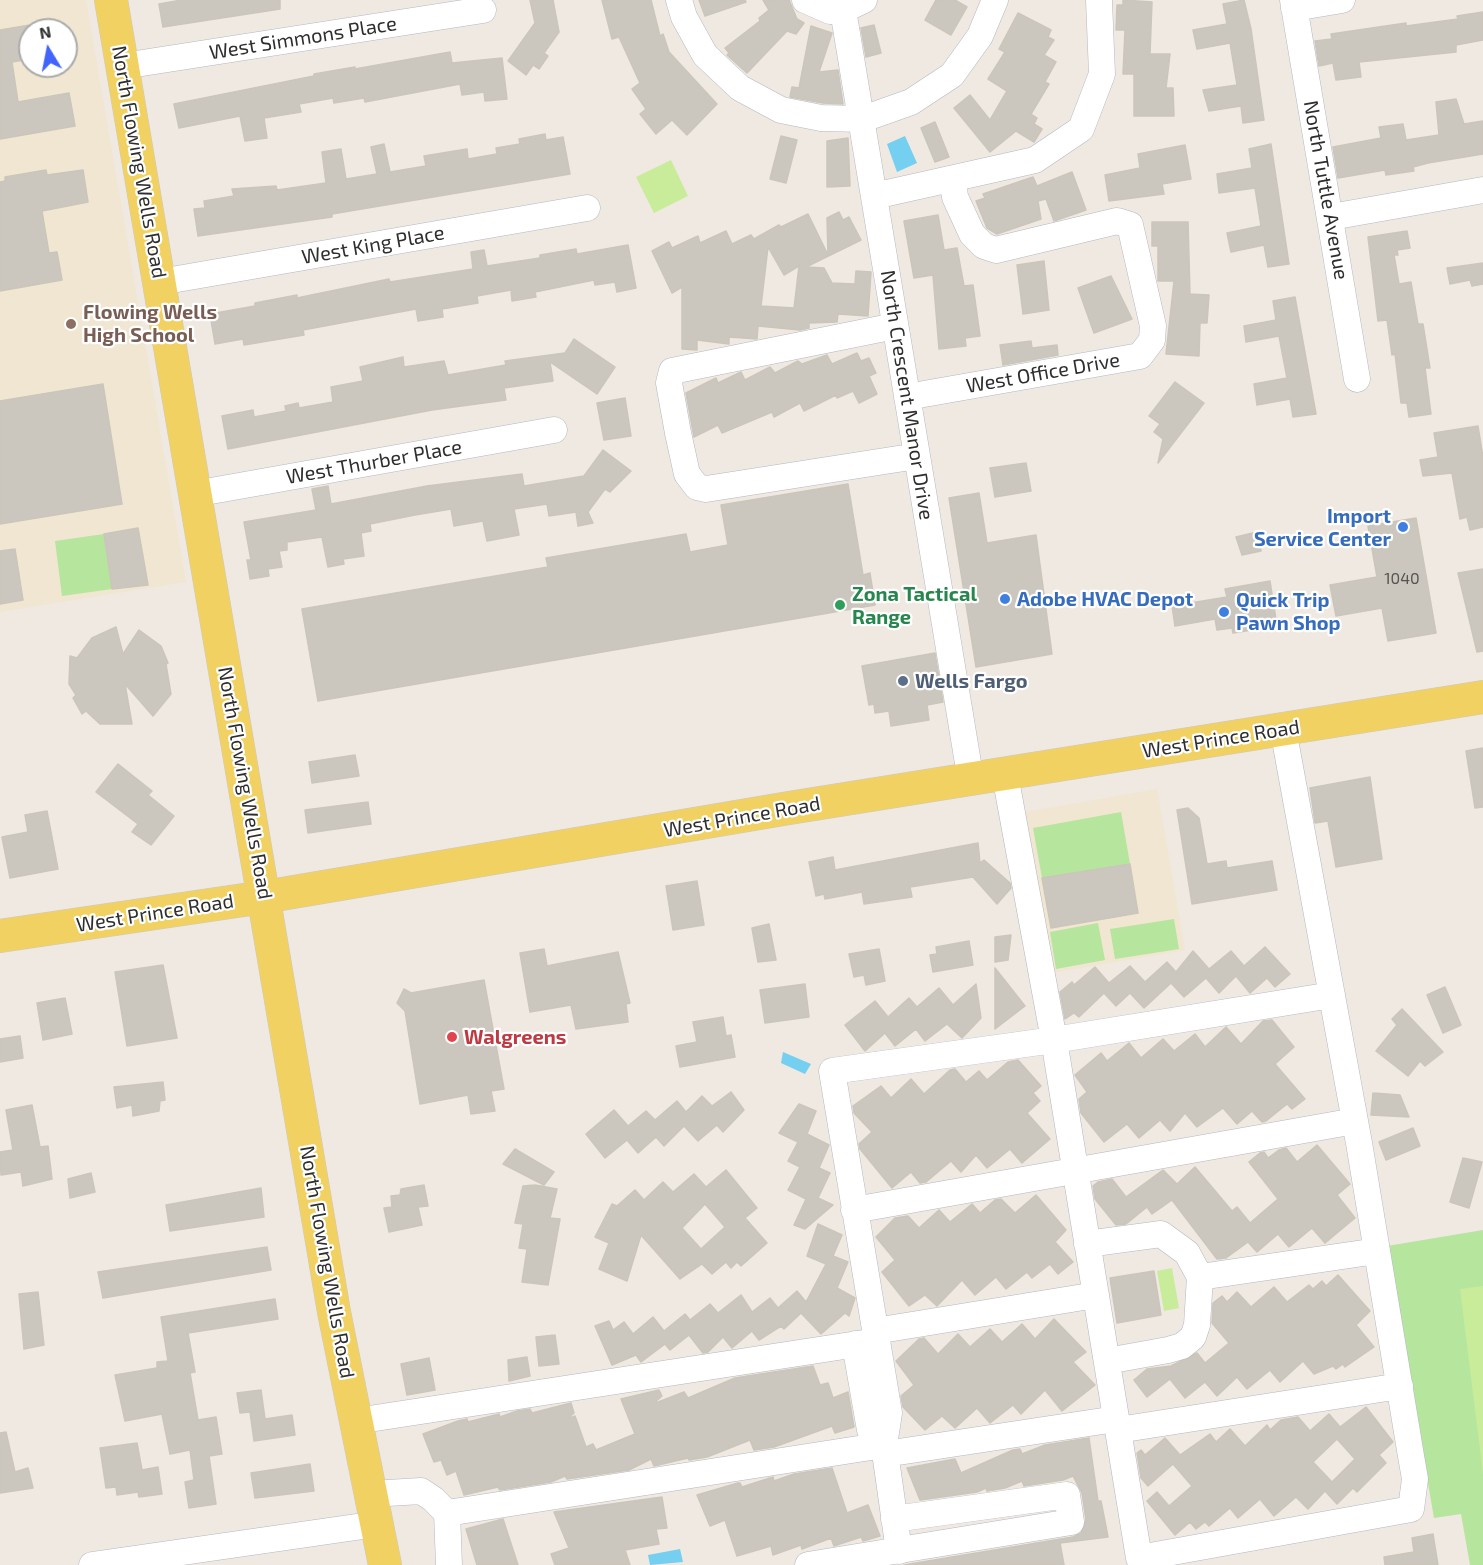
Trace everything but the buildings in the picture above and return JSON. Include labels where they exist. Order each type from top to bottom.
[{"type":"main road","name":"North Flowing Wells Road","points":[[111,0],[334,1312],[385,1565]]},
{"type":"main road","name":"West Prince Road","points":[[0,936],[264,897],[789,808],[971,781],[1483,697]]},
{"type":"street","points":[[679,0],[684,17],[705,55],[740,88],[781,110],[821,118],[863,119],[911,102],[952,75],[980,36],[994,0]]},
{"type":"street","points":[[805,0],[818,8],[853,5]]},
{"type":"street","points":[[874,196],[1035,160],[1081,129],[1102,74],[1099,0]]},
{"type":"street","points":[[1293,4],[1342,0]]},
{"type":"street","name":"North Tuttle Avenue","points":[[1293,4],[1357,379]]},
{"type":"street","name":"North Crescent Manor Drive","points":[[853,5],[863,119],[874,196],[971,781]]},
{"type":"street","name":"West Simmons Place","points":[[123,66],[483,10]]},
{"type":"street","name":"West Office Drive","points":[[907,397],[1140,356],[1152,340],[1153,326],[1130,225],[1117,221],[996,250],[984,246],[972,234],[955,197],[953,180]]},
{"type":"street","points":[[1331,216],[1483,190]]},
{"type":"street","name":"West King Place","points":[[160,282],[587,208]]},
{"type":"street","points":[[895,326],[672,371],[669,383],[687,474],[697,487],[706,489],[917,456]]},
{"type":"street","name":"West Thurber Place","points":[[194,494],[554,430]]},
{"type":"street","points":[[1005,775],[1054,1040],[1139,1558],[1411,1509],[1415,1479],[1400,1386],[1355,1121],[1283,729]]},
{"type":"street","points":[[898,1551],[884,1450],[889,1413],[869,1339],[854,1210],[832,1071],[1054,1040],[1332,995]]},
{"type":"street","points":[[854,1210],[1355,1121]]},
{"type":"street","points":[[1088,1244],[1161,1234],[1187,1253],[1200,1277],[1197,1324],[1193,1336],[1182,1346],[1107,1361]]},
{"type":"street","points":[[1200,1277],[1377,1251]]},
{"type":"street","points":[[356,1421],[869,1339],[1096,1295]]},
{"type":"street","points":[[447,1513],[884,1450],[1117,1425],[1400,1386]]},
{"type":"street","points":[[92,1565],[374,1509],[421,1491],[447,1513],[449,1565]]},
{"type":"street","points":[[808,1565],[1071,1522],[1067,1495],[894,1519]]},
{"type":"shaded area","name":"Flowing Wells High School","points":[[0,0],[86,0],[186,582],[0,612]]},
{"type":"shaded area","points":[[1157,789],[1185,950],[1052,973],[1025,812]]},
{"type":"green space","points":[[671,160],[688,196],[654,213],[636,177]]},
{"type":"green space","points":[[104,534],[112,589],[62,596],[55,541]]},
{"type":"green space","points":[[1121,812],[1130,864],[1042,878],[1033,828]]},
{"type":"green space","points":[[1174,919],[1179,949],[1115,959],[1110,929]]},
{"type":"green space","points":[[1098,923],[1105,960],[1056,969],[1050,932]]},
{"type":"green space","points":[[1483,1230],[1483,1565],[1470,1565],[1461,1514],[1434,1518],[1387,1246]]},
{"type":"green space","points":[[1172,1268],[1179,1308],[1164,1311],[1157,1271]]},
{"type":"green space","points":[[1483,1286],[1483,1474],[1460,1289]]},
{"type":"water","points":[[905,136],[917,163],[897,172],[887,144]]},
{"type":"water","points":[[783,1052],[811,1064],[805,1074],[781,1063]]},
{"type":"water","points":[[680,1549],[683,1562],[650,1565],[648,1555]]},
{"type":"place","name":"Flowing Wells High School","points":[[71,324]]},
{"type":"place","name":"Import Service Center","points":[[1403,527]]},
{"type":"place","name":"Adobe HVAC Depot","points":[[1005,599]]},
{"type":"place","name":"Zona Tactical Range","points":[[840,605]]},
{"type":"place","name":"Quick Trip Pawn Shop","points":[[1224,612]]},
{"type":"place","name":"Wells Fargo","points":[[903,681]]},
{"type":"place","name":"Walgreens","points":[[452,1037]]}]
